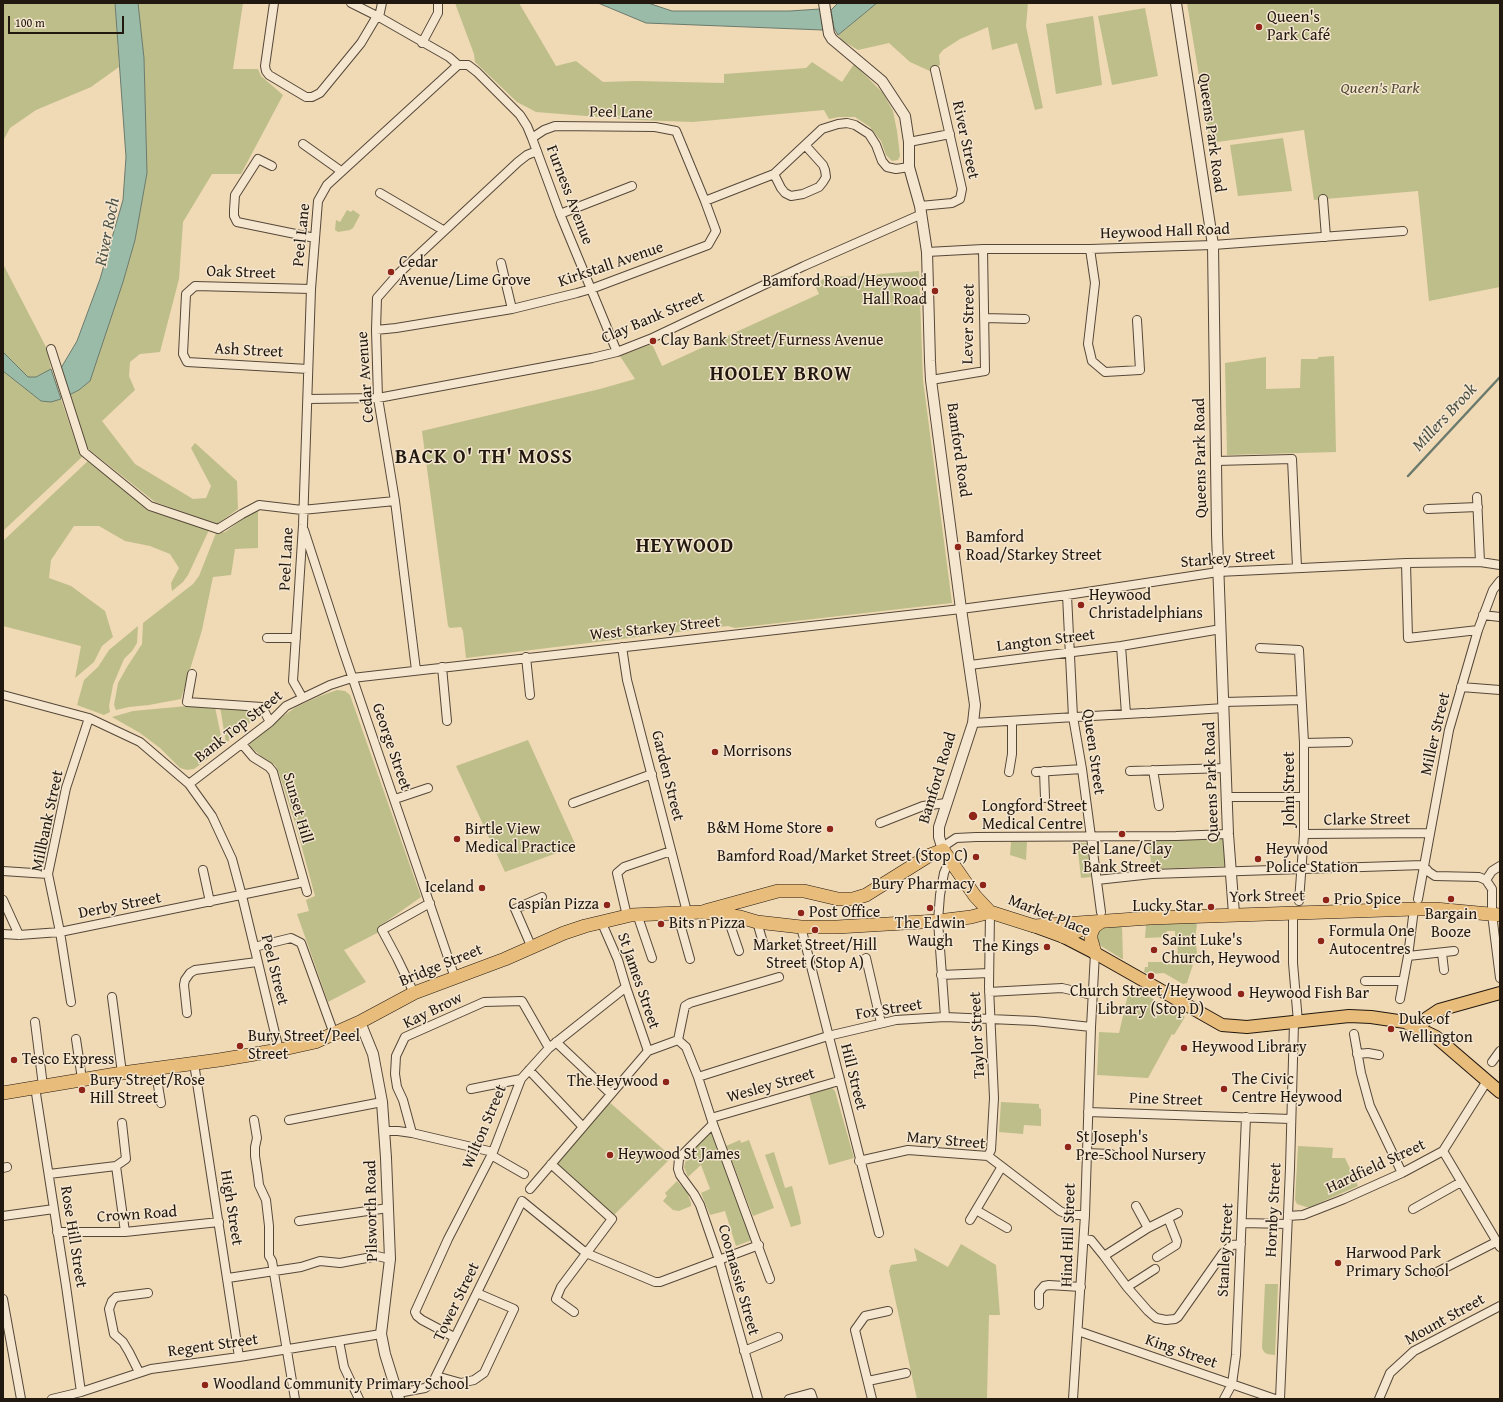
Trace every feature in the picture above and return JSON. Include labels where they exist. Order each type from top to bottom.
[{"type":"highway","name":"Bamford Road","points":[[943,850],[975,896],[990,912]]},
{"type":"highway","points":[[703,912],[714,907],[742,902],[778,891],[804,891],[838,899],[860,897],[866,895],[930,856],[943,850]]},
{"type":"highway","points":[[740,917],[742,902]]},
{"type":"highway","name":"York Street","points":[[1034,926],[1101,917],[1293,914],[1416,904],[1496,914]]},
{"type":"highway","points":[[703,912],[740,917],[757,922],[801,927],[862,927],[938,921],[971,917],[990,912]]},
{"type":"highway","name":"Bridge Street","points":[[3,1093],[82,1079],[279,1050],[315,1042],[360,1022],[414,994],[532,948],[564,933],[601,921],[632,915],[703,912]]},
{"type":"highway","name":"Market Place","points":[[990,912],[1034,926]]},
{"type":"highway","points":[[1064,937],[1101,917]]},
{"type":"highway","points":[[1095,953],[1091,934],[1101,917]]},
{"type":"main road","name":"Market Place","points":[[1034,926],[1064,937],[1095,953],[1222,1024],[1247,1027],[1296,1023],[1349,1016],[1371,1016],[1405,1022],[1420,1028],[1440,1040],[1500,1092]]},
{"type":"main road","points":[[1420,1028],[1427,1018],[1439,1010],[1497,997]]},
{"type":"street","points":[[274,3],[265,66],[266,71],[306,97],[312,97],[320,93],[361,43],[378,17],[382,3]]},
{"type":"street","points":[[351,3],[378,17],[422,44],[448,57],[458,65],[468,65],[520,115],[532,138]]},
{"type":"street","points":[[422,44],[438,13],[438,3]]},
{"type":"street","name":"Queens Park Road","points":[[1176,3],[1213,245],[1218,572],[1228,834],[1234,914]]},
{"type":"street","name":"Bamford Road","points":[[824,4],[829,34],[832,39],[882,81],[905,116],[909,142],[909,166],[921,210],[927,252],[931,380],[975,705],[973,723],[938,827],[943,850]]},
{"type":"street","name":"Peel Lane","points":[[302,697],[293,681],[303,525],[302,510],[308,399],[311,290],[318,201],[326,185],[458,65]]},
{"type":"street","name":"River Street","points":[[921,210],[952,203],[960,199],[962,189],[935,70]]},
{"type":"street","points":[[705,201],[774,174],[822,129],[838,124],[847,123],[862,129],[868,134],[876,145],[882,161],[887,167],[896,169],[909,166]]},
{"type":"street","name":"Peel Lane","points":[[532,138],[544,130],[555,126],[654,127],[676,130]]},
{"type":"street","name":"Kirkstall Avenue","points":[[376,330],[512,309],[591,289],[708,245],[716,231],[676,130]]},
{"type":"street","points":[[909,142],[950,134]]},
{"type":"street","name":"Furness Avenue","points":[[532,138],[560,214],[617,352]]},
{"type":"street","points":[[303,144],[341,171]]},
{"type":"street","points":[[774,174],[781,188],[785,193],[791,196],[803,194],[819,187],[826,177],[825,170],[823,165],[806,145]]},
{"type":"street","name":"Cedar Avenue","points":[[416,670],[395,501],[378,398],[376,330],[377,298],[398,274],[518,162],[527,155],[537,152]]},
{"type":"street","points":[[272,166],[258,159],[235,195],[234,216],[237,222],[315,238]]},
{"type":"street","points":[[560,214],[632,186]]},
{"type":"street","points":[[380,193],[444,230]]},
{"type":"street","points":[[1323,199],[1326,237]]},
{"type":"street","name":"Clay Bank Street","points":[[308,399],[378,398],[617,352],[650,338],[921,210]]},
{"type":"street","name":"Heywood Hall Road","points":[[927,252],[983,249],[1090,249],[1213,245],[1403,232]]},
{"type":"street","name":"Lever Street","points":[[931,380],[985,370],[983,249]]},
{"type":"street","points":[[1090,249],[1095,283],[1088,344],[1092,361],[1105,372],[1140,370],[1137,320]]},
{"type":"street","points":[[501,263],[512,309]]},
{"type":"street","name":"Oak Street","points":[[187,362],[183,354],[186,294],[195,286],[311,290]]},
{"type":"street","points":[[984,318],[1025,318]]},
{"type":"street","points":[[51,348],[84,452],[150,506],[218,529],[259,505],[302,510],[395,501]]},
{"type":"street","name":"Ash Street","points":[[187,362],[308,369]]},
{"type":"street","points":[[1216,461],[1292,459],[1297,567]]},
{"type":"street","points":[[1477,497],[1480,562]]},
{"type":"street","points":[[1428,509],[1478,507]]},
{"type":"street","name":"George Street","points":[[303,525],[352,678],[395,799],[455,978]]},
{"type":"street","name":"Starkey Street","points":[[961,609],[1067,595],[1218,572],[1297,567],[1406,563],[1480,562],[1500,565]]},
{"type":"street","points":[[1406,563],[1408,638],[1478,630]]},
{"type":"street","name":"Miller Street","points":[[1400,999],[1423,865],[1449,730],[1478,630],[1493,590],[1500,581]]},
{"type":"street","name":"Queen Street","points":[[1067,595],[1073,717],[1082,768],[1101,917]]},
{"type":"street","name":"West Starkey Street","points":[[352,678],[622,646],[961,609]]},
{"type":"street","points":[[1483,616],[1500,617]]},
{"type":"street","name":"Langton Street","points":[[970,665],[1121,646],[1221,629]]},
{"type":"street","points":[[267,638],[296,638]]},
{"type":"street","name":"Garden Street","points":[[622,646],[627,680],[671,851],[690,959]]},
{"type":"street","points":[[1121,646],[1126,714]]},
{"type":"street","name":"John Street","points":[[1260,648],[1299,650],[1304,743],[1304,834],[1299,901]]},
{"type":"street","points":[[526,658],[530,695]]},
{"type":"street","points":[[442,667],[447,722]]},
{"type":"street","points":[[192,674],[187,702],[262,707],[270,722]]},
{"type":"street","name":"Bank Top Street","points":[[189,784],[270,722],[286,706],[302,697],[330,685],[352,678]]},
{"type":"street","points":[[1462,687],[1500,690]]},
{"type":"street","name":"Peel Street","points":[[3,695],[89,718],[140,742],[189,784],[212,816],[232,859],[279,1050]]},
{"type":"street","points":[[973,723],[1012,722],[1146,713],[1224,705],[1301,700]]},
{"type":"street","name":"Millbank Street","points":[[71,1002],[60,932],[48,874],[66,788],[89,718]]},
{"type":"street","points":[[1009,772],[1012,754],[1012,722]]},
{"type":"street","points":[[1304,743],[1348,742]]},
{"type":"street","name":"Sunset Hill","points":[[242,744],[253,757],[269,767],[273,772],[307,892]]},
{"type":"street","points":[[1045,798],[1040,771],[1082,768]]},
{"type":"street","points":[[1130,771],[1226,768]]},
{"type":"street","points":[[1153,770],[1159,806]]},
{"type":"street","points":[[573,803],[652,774]]},
{"type":"street","points":[[395,799],[428,788]]},
{"type":"street","points":[[1227,797],[1304,796]]},
{"type":"street","points":[[880,823],[923,806],[946,803]]},
{"type":"street","name":"Clarke Street","points":[[1304,834],[1430,833]]},
{"type":"street","points":[[943,850],[947,844],[956,838],[999,836],[1091,837],[1228,834]]},
{"type":"street","points":[[652,958],[625,903],[617,878],[617,873],[624,867],[671,851]]},
{"type":"street","points":[[945,1017],[938,921],[940,895],[944,873],[947,866],[952,862]]},
{"type":"street","points":[[1097,880],[1152,874],[1423,865],[1435,876],[1476,876],[1486,880],[1492,889],[1496,914],[1500,978]]},
{"type":"street","points":[[1486,880],[1492,871],[1500,866]]},
{"type":"street","points":[[203,870],[210,902]]},
{"type":"street","points":[[3,871],[48,874]]},
{"type":"street","name":"Derby Street","points":[[3,934],[19,935],[60,932],[242,896],[304,882]]},
{"type":"street","points":[[532,948],[515,909],[542,897]]},
{"type":"street","points":[[3,900],[19,935]]},
{"type":"street","points":[[414,994],[382,930],[430,903]]},
{"type":"street","name":"Taylor Street","points":[[988,1156],[991,1150],[994,1098],[989,992],[990,912]]},
{"type":"street","name":"Hornby Street","points":[[1280,1399],[1296,1023],[1293,963],[1293,914]]},
{"type":"street","points":[[727,916],[739,951]]},
{"type":"street","name":"St James Street","points":[[601,921],[618,960],[648,1051]]},
{"type":"street","points":[[757,922],[764,946]]},
{"type":"street","name":"Hill Street","points":[[801,927],[859,1161],[879,1233]]},
{"type":"street","points":[[254,947],[291,938],[301,943],[334,1034]]},
{"type":"street","points":[[1408,956],[1454,951]]},
{"type":"street","name":"Hind Hill Street","points":[[1073,1399],[1084,1239],[1092,995],[1095,953]]},
{"type":"street","points":[[1442,953],[1444,970]]},
{"type":"street","points":[[866,958],[881,1023]]},
{"type":"street","points":[[187,1013],[184,986],[185,980],[190,973],[195,970],[257,962]]},
{"type":"street","points":[[941,975],[989,973]]},
{"type":"street","points":[[678,1040],[685,1006],[690,1003],[778,977]]},
{"type":"street","points":[[1365,981],[1403,981]]},
{"type":"street","name":"Wilton Street","points":[[454,1337],[422,1320],[415,1312],[448,1239],[492,1154],[521,1079],[549,1048],[626,988]]},
{"type":"street","points":[[989,992],[1062,988],[1092,995]]},
{"type":"street","points":[[112,997],[122,1073]]},
{"type":"street","name":"Kay Brow","points":[[412,1133],[403,1100],[397,1087],[395,1074],[396,1056],[405,1037],[484,1002],[522,1001],[549,1048]]},
{"type":"street","name":"Fox Street","points":[[698,1077],[828,1036],[896,1020],[945,1017],[991,1018],[1091,1027]]},
{"type":"street","name":"Rose Hill Street","points":[[35,1022],[39,1087],[49,1174],[81,1392]]},
{"type":"street","name":"Pilsworth Road","points":[[360,1022],[373,1054],[382,1102],[385,1131],[390,1259],[382,1334],[385,1354],[399,1396]]},
{"type":"street","points":[[1354,1034],[1361,1073],[1370,1106],[1402,1173]]},
{"type":"street","points":[[76,1039],[82,1079]]},
{"type":"street","points":[[530,1189],[648,1051],[678,1040]]},
{"type":"street","points":[[678,1040],[686,1047],[698,1077],[712,1121],[759,1245],[770,1279]]},
{"type":"street","points":[[556,1042],[611,1094]]},
{"type":"street","points":[[1492,1062],[1500,1051]]},
{"type":"street","points":[[1358,1054],[1368,1053],[1379,1055]]},
{"type":"street","name":"High Street","points":[[194,1063],[239,1357]]},
{"type":"street","points":[[155,1068],[161,1103]]},
{"type":"street","points":[[529,1070],[583,1127]]},
{"type":"street","points":[[471,1089],[521,1079]]},
{"type":"street","name":"Wesley Street","points":[[712,1121],[839,1081]]},
{"type":"street","name":"Hardfield Street","points":[[1242,1223],[1288,1220],[1303,1215],[1402,1173],[1443,1151],[1487,1081]]},
{"type":"street","points":[[289,1120],[382,1102]]},
{"type":"street","name":"Pine Street","points":[[1088,1112],[1171,1114],[1291,1120]]},
{"type":"street","name":"Stanley Street","points":[[1232,1384],[1236,1355],[1246,1118]]},
{"type":"street","points":[[254,1120],[257,1138],[255,1156],[259,1185],[266,1200],[268,1210],[270,1256],[296,1399]]},
{"type":"street","name":"Coomassie Street","points":[[712,1121],[682,1155],[678,1164],[680,1175],[700,1205],[719,1260],[758,1399]]},
{"type":"street","points":[[49,1174],[116,1166],[126,1159],[122,1123]]},
{"type":"street","points":[[385,1131],[412,1133],[492,1154],[524,1174]]},
{"type":"street","name":"Mary Street","points":[[859,1161],[908,1150],[988,1156],[1060,1211],[1069,1214],[1085,1215]]},
{"type":"street","points":[[1438,1272],[1498,1244],[1443,1151]]},
{"type":"street","points":[[1086,1153],[1111,1154]]},
{"type":"street","points":[[551,1164],[612,1219],[561,1287],[556,1300],[574,1312]]},
{"type":"street","points":[[116,1166],[125,1232]]},
{"type":"street","points":[[970,1220],[1002,1168]]},
{"type":"street","points":[[1413,1209],[1461,1182]]},
{"type":"street","name":"Tower Street","points":[[399,1396],[426,1388],[433,1382],[522,1201],[586,1253]]},
{"type":"street","points":[[1136,1206],[1148,1228]]},
{"type":"street","points":[[299,1221],[388,1208]]},
{"type":"street","points":[[3,1216],[54,1209]]},
{"type":"street","points":[[976,1210],[999,1219],[1007,1228]]},
{"type":"street","points":[[1104,1256],[1148,1228],[1178,1213]]},
{"type":"street","points":[[1157,1257],[1176,1245],[1177,1241],[1168,1218]]},
{"type":"street","name":"Crown Road","points":[[57,1232],[125,1232],[219,1222]]},
{"type":"street","points":[[1084,1239],[1091,1240],[1127,1287],[1148,1311],[1156,1318],[1166,1320],[1175,1319],[1182,1312],[1223,1252],[1232,1245],[1241,1244]]},
{"type":"street","points":[[586,1253],[649,1280],[660,1282],[759,1245]]},
{"type":"street","points":[[228,1278],[301,1268],[320,1261],[340,1263],[377,1256],[390,1259]]},
{"type":"street","points":[[1127,1287],[1155,1269]]},
{"type":"street","points":[[1039,1305],[1040,1292],[1044,1286],[1081,1287]]},
{"type":"street","points":[[139,1372],[123,1342],[114,1334],[109,1309],[112,1301],[116,1297],[148,1293]]},
{"type":"street","points":[[436,1376],[461,1383],[474,1380],[484,1374],[514,1309],[477,1293]]},
{"type":"street","points":[[3,1299],[20,1399]]},
{"type":"street","name":"Mount Street","points":[[1379,1399],[1390,1373],[1414,1351],[1500,1306]]},
{"type":"street","points":[[872,1399],[855,1330],[865,1316],[888,1311]]},
{"type":"street","name":"King Street","points":[[1078,1330],[1275,1399]]},
{"type":"street","name":"Regent Street","points":[[52,1399],[81,1392],[151,1368],[239,1357],[286,1348],[382,1334]]},
{"type":"street","points":[[744,1350],[778,1337]]},
{"type":"street","points":[[339,1341],[344,1367],[359,1399]]},
{"type":"street","points":[[868,1381],[906,1373]]},
{"type":"street","points":[[1224,1399],[1232,1384]]},
{"type":"street","points":[[789,1399],[811,1393],[813,1399]]},
{"type":"green space","points":[[3,3],[115,3],[119,67],[91,87],[36,110],[10,128],[3,141]]},
{"type":"green space","points":[[138,3],[243,3],[233,69],[258,69],[261,76],[283,95],[241,174],[212,174],[183,222],[179,279],[160,352],[140,354],[130,362],[129,376],[135,390],[102,421],[135,464],[193,499],[206,498],[211,486],[191,448],[195,443],[237,481],[238,509],[217,524],[155,502],[87,448],[69,395],[79,390],[90,381],[123,282],[135,240],[147,173],[144,58]]},
{"type":"green space","points":[[455,3],[519,3],[556,66],[576,61],[603,82],[636,81],[724,83],[724,74],[806,68],[812,62],[842,82],[854,64],[883,93],[893,111],[900,156],[898,160],[892,161],[886,155],[881,141],[870,127],[855,117],[839,117],[829,119],[824,110],[693,122],[636,120],[536,112],[517,102],[475,62],[474,54]]},
{"type":"green space","points":[[877,3],[1028,3],[1026,26],[1043,108],[1035,110],[1017,43],[992,50],[988,27],[960,39],[943,50],[939,55],[940,65],[934,68],[932,72],[910,62],[889,43],[858,50],[843,41],[838,35]]},
{"type":"green space","name":"Queen's Park","points":[[1187,3],[1500,3],[1500,287],[1429,301],[1418,191],[1314,200],[1304,130],[1210,143]]},
{"type":"green space","points":[[1145,8],[1158,76],[1112,85],[1098,16]]},
{"type":"green space","points":[[1093,16],[1102,85],[1056,94],[1046,24]]},
{"type":"green space","points":[[1283,138],[1292,191],[1238,196],[1230,145]]},
{"type":"green space","points":[[347,210],[351,212],[353,210],[360,215],[353,228],[338,232],[335,230],[336,220],[340,222]]},
{"type":"green space","points":[[3,264],[47,349],[51,369],[36,377],[28,377],[3,352]]},
{"type":"green space","points":[[919,271],[923,380],[952,603],[735,628],[728,626],[466,658],[463,631],[461,627],[450,628],[448,626],[422,431],[600,389],[635,379],[620,356],[652,344],[662,366],[819,294],[814,283],[832,276]]},
{"type":"green space","points":[[1334,356],[1336,452],[1227,455],[1225,363],[1266,357],[1266,389],[1300,388],[1301,359],[1317,359],[1319,357]]},
{"type":"green space","points":[[3,371],[41,401],[51,402],[61,399],[79,452],[83,456],[3,531]]},
{"type":"green space","points":[[88,461],[149,511],[209,530],[188,575],[183,582],[172,591],[171,583],[179,568],[170,554],[150,546],[125,541],[99,526],[74,526],[51,560],[49,578],[71,586],[105,611],[113,637],[102,646],[94,662],[75,678],[81,646],[3,626],[3,541]]},
{"type":"green space","points":[[258,510],[258,548],[235,549],[231,575],[213,577],[202,630],[181,699],[116,710],[114,705],[118,683],[142,644],[143,623],[193,584],[199,576],[216,533],[225,532]]},
{"type":"green space","points":[[138,626],[137,643],[124,659],[113,685],[109,706],[110,712],[104,715],[77,705],[84,680],[98,667],[109,650]]},
{"type":"green space","points":[[337,690],[345,691],[350,695],[421,897],[380,926],[379,932],[344,950],[366,982],[328,1002],[297,914],[309,911],[306,900],[315,896],[296,826],[275,765],[262,757],[251,747],[248,741],[296,707]]},
{"type":"green space","points":[[187,706],[215,707],[223,746],[194,769],[187,770],[180,768],[160,748],[140,733],[112,717],[133,711]]},
{"type":"green space","points":[[220,707],[251,709],[259,715],[226,743]]},
{"type":"green space","points":[[528,740],[576,846],[505,872],[456,766]]},
{"type":"green space","points":[[1224,838],[1225,866],[1152,869],[1148,841]]},
{"type":"green space","points":[[1011,842],[1027,842],[1026,860],[1010,855]]},
{"type":"green space","points":[[1077,843],[1087,843],[1091,877],[1081,878]]},
{"type":"green space","points":[[1195,923],[1197,925],[1195,938],[1197,952],[1187,983],[1183,984],[1164,973],[1150,974],[1144,972],[1145,967],[1148,967],[1148,962],[1178,962],[1177,937],[1175,937],[1175,931],[1167,931],[1167,937],[1145,938],[1146,925]]},
{"type":"green space","points":[[1122,926],[1123,959],[1098,944],[1096,941],[1098,930],[1102,928]]},
{"type":"green space","points":[[1130,986],[1185,1017],[1174,1035],[1172,1034],[1148,1078],[1097,1075],[1099,1032],[1119,1033]]},
{"type":"green space","points":[[832,1088],[835,1091],[854,1158],[829,1165],[809,1094]]},
{"type":"green space","points":[[608,1101],[672,1157],[613,1216],[556,1164]]},
{"type":"green space","points":[[1001,1102],[1039,1104],[1039,1108],[1041,1109],[1041,1126],[1024,1125],[1023,1134],[999,1132]]},
{"type":"green space","points":[[710,1133],[713,1133],[752,1240],[736,1246],[725,1211],[710,1215],[701,1193],[710,1189],[701,1165],[688,1177],[684,1167],[687,1156]]},
{"type":"green space","points":[[740,1140],[741,1143],[749,1140],[774,1208],[753,1216],[726,1146]]},
{"type":"green space","points":[[1298,1146],[1333,1148],[1332,1158],[1345,1158],[1358,1186],[1310,1207],[1297,1204],[1295,1200]]},
{"type":"green space","points":[[774,1152],[785,1188],[792,1186],[800,1217],[801,1224],[791,1227],[765,1155]]},
{"type":"green space","points":[[677,1181],[687,1192],[691,1203],[691,1206],[679,1211],[673,1210],[663,1201],[667,1196],[665,1193]]},
{"type":"green space","points":[[961,1244],[996,1265],[1000,1315],[989,1315],[987,1398],[917,1399],[889,1271],[891,1265],[917,1261],[914,1248],[948,1267]]},
{"type":"green space","points":[[1265,1284],[1278,1284],[1275,1355],[1267,1354],[1262,1348]]},
{"type":"shaded area","points":[[115,3],[138,3],[144,58],[147,173],[135,240],[123,282],[90,381],[79,390],[69,395],[61,368],[77,341],[100,279],[123,200],[126,157]]},
{"type":"shaded area","points":[[598,3],[648,3],[672,11],[790,11],[820,9],[823,30],[646,23]]},
{"type":"shaded area","points":[[838,3],[877,3],[838,35],[834,28],[831,10]]},
{"type":"shaded area","points":[[3,352],[28,377],[36,377],[51,369],[61,399],[51,402],[41,401],[3,371]]},
{"type":"waterway","name":"Millers Brook","points":[[1408,476],[1500,377]]},
{"type":"place","name":"Queen's Park Café","points":[[1259,27]]},
{"type":"place","name":"Cedar Avenue/Lime Grove","points":[[391,272]]},
{"type":"place","name":"Bamford Road/Heywood Hall Road","points":[[935,291]]},
{"type":"place","name":"Clay Bank Street/Furness Avenue","points":[[653,341]]},
{"type":"place","name":"Bamford Road/Starkey Street","points":[[958,547]]},
{"type":"place","name":"Heywood Christadelphians","points":[[1081,605]]},
{"type":"place","name":"Morrisons","points":[[715,752]]},
{"type":"place","name":"Longford Street Medical Centre","points":[[973,816]]},
{"type":"place","name":"B&M Home Store","points":[[830,829]]},
{"type":"place","name":"Peel Lane/Clay Bank Street","points":[[1122,834]]},
{"type":"place","name":"Birtle View Medical Practice","points":[[457,839]]},
{"type":"place","name":"Bamford Road/Market Street (Stop C)","points":[[976,857]]},
{"type":"place","name":"Heywood Police Station","points":[[1258,859]]},
{"type":"place","name":"Bury Pharmacy","points":[[983,885]]},
{"type":"place","name":"Iceland","points":[[482,888]]},
{"type":"place","name":"Bargain Booze","points":[[1451,899]]},
{"type":"place","name":"Prio Spice","points":[[1326,900]]},
{"type":"place","name":"Caspian Pizza","points":[[607,905]]},
{"type":"place","name":"Lucky Star","points":[[1211,907]]},
{"type":"place","name":"The Edwin Waugh","points":[[930,908]]},
{"type":"place","name":"Post Office","points":[[801,913]]},
{"type":"place","name":"Bits n Pizza","points":[[661,924]]},
{"type":"place","name":"Market Street/Hill Street (Stop A)","points":[[815,930]]},
{"type":"place","name":"Formula One Autocentres","points":[[1321,941]]},
{"type":"place","name":"The Kings","points":[[1047,947]]},
{"type":"place","name":"Saint Luke's Church, Heywood","points":[[1154,950]]},
{"type":"place","name":"Church Street/Heywood Library (Stop D)","points":[[1151,976]]},
{"type":"place","name":"Heywood Fish Bar","points":[[1241,994]]},
{"type":"place","name":"Duke of Wellington","points":[[1391,1029]]},
{"type":"place","name":"Bury Street/Peel Street","points":[[240,1046]]},
{"type":"place","name":"Heywood Library","points":[[1184,1048]]},
{"type":"place","name":"Tesco Express","points":[[14,1060]]},
{"type":"place","name":"The Heywood","points":[[666,1082]]},
{"type":"place","name":"The Civic Centre Heywood","points":[[1224,1089]]},
{"type":"place","name":"Bury Street/Rose Hill Street","points":[[82,1090]]},
{"type":"place","name":"St Joseph's Pre-School Nursery","points":[[1068,1147]]},
{"type":"place","name":"Heywood St James","points":[[610,1155]]},
{"type":"place","name":"Harwood Park Primary School","points":[[1338,1263]]},
{"type":"place","name":"Woodland Community Primary School","points":[[205,1385]]},
{"type":"district","name":"HOOLEY BROW","points":[[781,375]]},
{"type":"district","name":"BACK O' TH' MOSS","points":[[484,458]]},
{"type":"district","name":"HEYWOOD","points":[[685,547]]},
{"type":"water label","name":"River Roch","points":[[108,232]]}]
